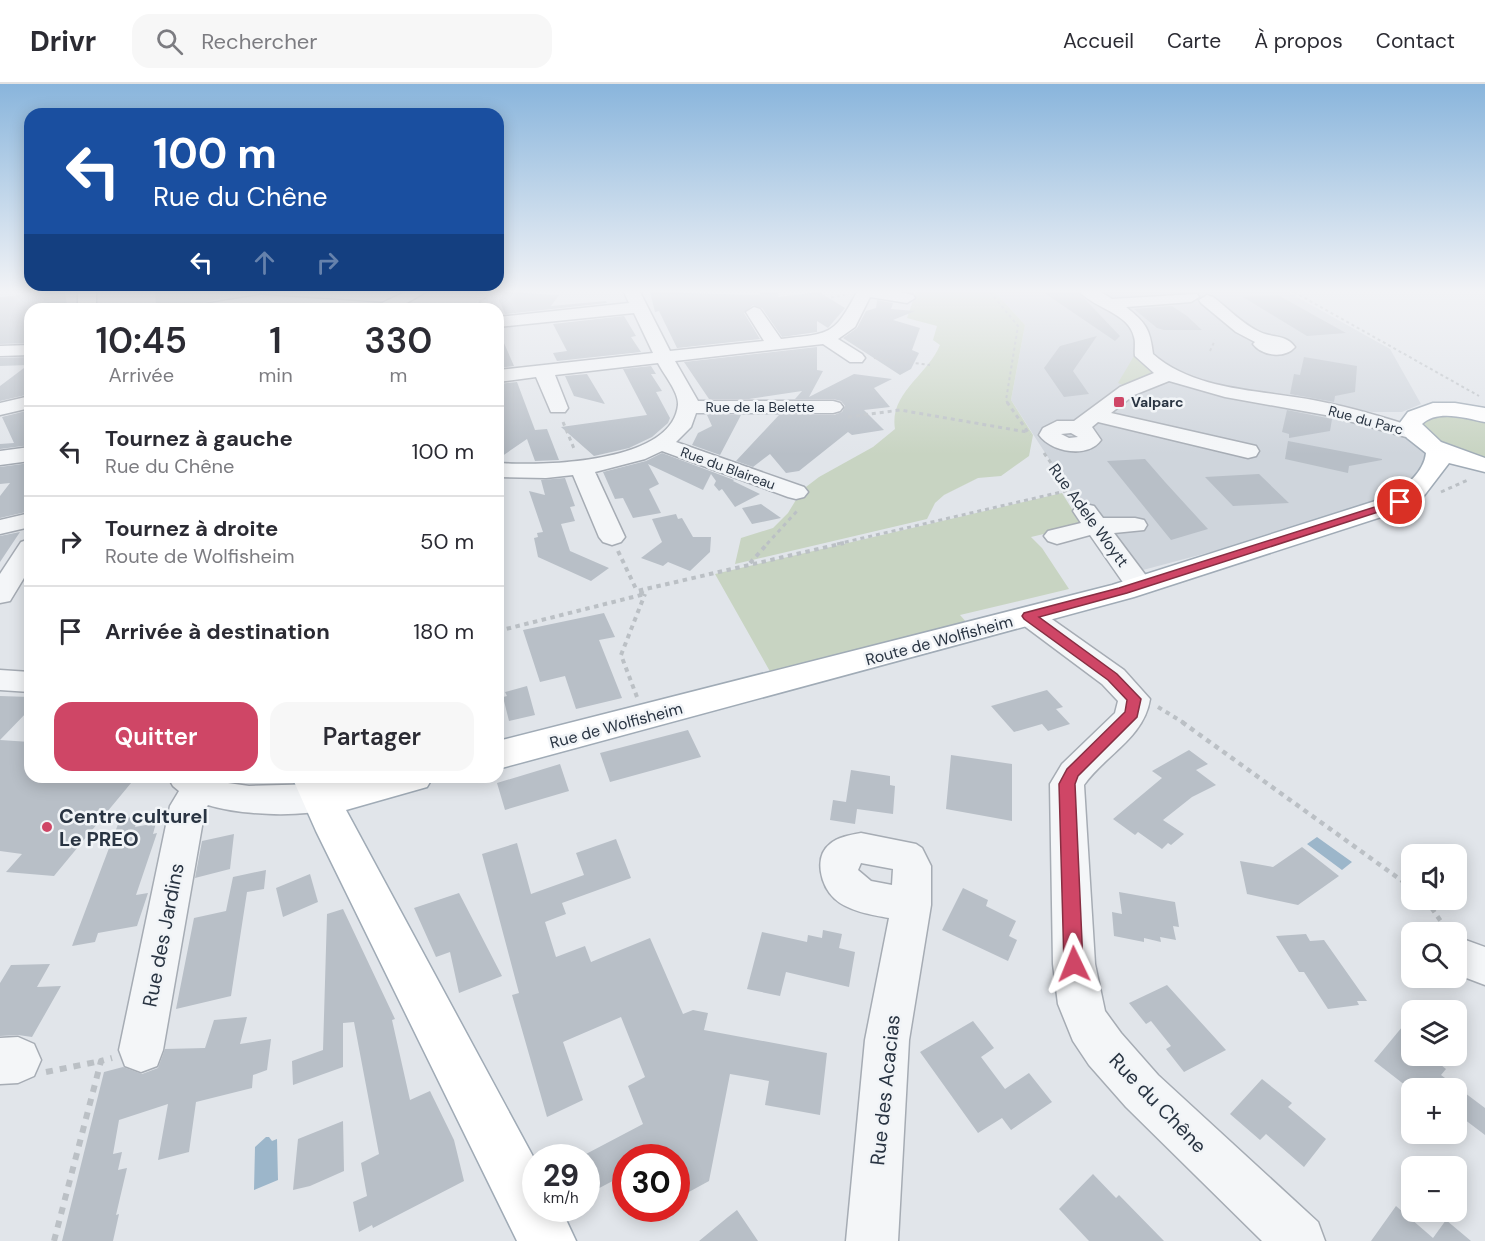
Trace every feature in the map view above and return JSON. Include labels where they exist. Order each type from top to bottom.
[{"type":"main road","points":[[1484,407],[1425,412],[1413,425],[1438,450],[1485,466]]},
{"type":"main road","name":"Route de Wolfisheim","points":[[734,694],[1139,585],[1400,502],[1414,492],[1437,465],[1438,450]]},
{"type":"main road","name":"Route de Wolfisheim","points":[[1414,492],[1485,466]]},
{"type":"main road","name":"Rue de Wolfisheim","points":[[504,753],[734,694]]},
{"type":"main road","points":[[315,787],[344,796],[392,783]]},
{"type":"main road","points":[[315,787],[547,1241]]},
{"type":"street","points":[[504,470],[543,472],[582,469],[618,461],[660,443],[680,426],[688,406],[684,392],[657,346]]},
{"type":"street","points":[[504,375],[766,346]]},
{"type":"street","points":[[837,346],[856,358]]},
{"type":"street","name":"Rue du Parc","points":[[1143,346],[1146,359],[1168,374],[1190,382]]},
{"type":"street","points":[[1263,383],[1269,346]]},
{"type":"street","points":[[0,351],[24,350]]},
{"type":"street","points":[[543,370],[558,408]]},
{"type":"street","name":"Rue du Parc","points":[[1168,374],[1121,395],[1086,422],[1182,438],[1215,454],[1240,449]]},
{"type":"street","name":"Rue du Parc","points":[[1143,385],[1190,382],[1263,383],[1319,407],[1378,421],[1413,425]]},
{"type":"street","points":[[0,409],[24,403]]},
{"type":"street","name":"Rue de la Belette","points":[[688,406],[833,407]]},
{"type":"street","name":"Rue du Blaireau","points":[[660,443],[796,492]]},
{"type":"street","points":[[0,458],[24,455]]},
{"type":"street","points":[[582,469],[612,537]]},
{"type":"street","points":[[1058,536],[1091,519],[1135,525]]},
{"type":"street","name":"Rue Adele Woytt","points":[[1091,519],[1139,585]]},
{"type":"street","points":[[0,527],[24,521]]},
{"type":"street","points":[[0,596],[24,557]]},
{"type":"street","points":[[1029,616],[1113,677],[1134,699]]},
{"type":"street","points":[[0,680],[24,682]]},
{"type":"street","name":"Rue du Chêne","points":[[1134,699],[1132,714],[1072,773],[1067,784],[1074,964],[1080,1004],[1089,1026],[1119,1068],[1299,1241]]},
{"type":"street","points":[[193,783],[237,798],[315,787]]},
{"type":"street","name":"Rue des Jardins","points":[[141,1050],[193,783]]},
{"type":"street","name":"Rue des Acacias","points":[[872,1241],[887,1040],[911,905]]},
{"type":"path","points":[[1015,346],[1006,400],[1033,439]]},
{"type":"path","points":[[1210,351],[1212,346]]},
{"type":"path","points":[[1383,346],[1484,407]]},
{"type":"path","points":[[856,358],[930,364]]},
{"type":"path","points":[[833,407],[843,417],[900,410],[1027,432]]},
{"type":"path","points":[[558,408],[582,469]]},
{"type":"path","name":"Rue Adele Woytt","points":[[1038,445],[1091,519]]},
{"type":"path","points":[[637,591],[749,563],[1070,490]]},
{"type":"path","points":[[749,563],[797,511],[796,492]]},
{"type":"path","points":[[612,537],[637,591],[645,594]]},
{"type":"path","points":[[504,629],[645,594]]},
{"type":"path","points":[[645,594],[621,655],[645,717]]},
{"type":"path","points":[[1134,699],[1164,709],[1401,880]]},
{"type":"path","points":[[9,1061],[33,1075],[102,1061],[141,1050]]},
{"type":"path","points":[[54,1241],[102,1061]]},
{"type":"shaded area","points":[[1021,346],[1385,346],[1390,349],[1421,404],[1402,412],[1373,412],[1315,406],[1398,431],[1423,449],[1430,459],[1400,502],[1124,575],[1011,400]]},
{"type":"green space","points":[[939,346],[1021,346],[1011,400],[1033,435],[1029,456],[1001,476],[978,478],[944,495],[935,503],[927,519],[735,564],[741,538],[773,528],[788,513],[802,490],[819,477],[873,447],[895,429],[895,416],[903,395]]},
{"type":"green space","points":[[1134,356],[1153,374],[1125,386],[1118,383]]},
{"type":"green space","points":[[1438,415],[1485,419],[1485,462],[1446,450],[1420,422]]},
{"type":"green space","points":[[1062,493],[1082,525],[1031,537],[1042,548],[1069,589],[960,615],[968,624],[772,675],[715,574]]},
{"type":"water","points":[[1317,837],[1352,862],[1342,870],[1307,844]]},
{"type":"water","points":[[266,1137],[272,1141],[277,1139],[278,1180],[254,1190],[255,1147]]},
{"type":"building","points":[[504,346],[505,346],[514,366],[504,367]]},
{"type":"building","points":[[564,346],[637,346],[641,352],[557,361],[553,353],[567,351]]},
{"type":"building","points":[[855,346],[913,346],[912,350],[919,353],[911,369],[900,375]]},
{"type":"building","points":[[1060,346],[1090,346],[1073,371],[1089,394],[1064,397],[1044,368]]},
{"type":"building","points":[[817,347],[817,370],[823,371],[809,397],[854,374],[892,379],[874,388],[890,407],[864,410],[884,430],[852,435],[848,432],[799,471],[786,473],[770,454],[753,467],[736,461],[779,415],[834,415],[842,412],[845,406],[841,401],[833,399],[795,399],[802,391],[749,399],[709,399],[684,362]]},
{"type":"building","points":[[24,357],[24,365],[0,366],[0,358]]},
{"type":"building","points":[[1304,357],[1357,366],[1355,392],[1335,396],[1334,402],[1290,394],[1294,374],[1300,375]]},
{"type":"building","points":[[651,366],[656,374],[651,374],[662,391],[656,392],[670,418],[668,423],[652,437],[629,448],[594,456],[561,427],[647,415],[623,369]]},
{"type":"building","points":[[24,368],[24,395],[0,401],[0,386]]},
{"type":"building","points":[[587,374],[605,404],[574,396],[565,376]]},
{"type":"building","points":[[517,382],[535,430],[547,429],[559,460],[535,461],[527,439],[504,455],[504,383]]},
{"type":"building","points":[[1287,410],[1332,419],[1330,431],[1289,438],[1289,434],[1282,432]]},
{"type":"building","points":[[24,412],[24,446],[0,449],[0,444],[14,443],[2,417]]},
{"type":"building","points":[[707,415],[741,415],[720,455],[692,445],[698,433],[712,426]]},
{"type":"building","points":[[1288,441],[1382,460],[1349,466],[1348,473],[1285,459]]},
{"type":"building","points":[[662,453],[734,480],[760,494],[735,507],[722,489],[719,491],[714,485],[716,481],[711,474],[703,490],[648,464],[659,484],[649,489],[661,513],[633,518],[623,498],[615,499],[603,472],[646,461]]},
{"type":"building","points":[[1145,459],[1208,529],[1171,540],[1107,461]]},
{"type":"building","points":[[24,464],[24,512],[0,518],[0,496],[10,483],[0,484],[0,467]]},
{"type":"building","points":[[1259,474],[1289,503],[1233,506],[1205,477]]},
{"type":"building","points":[[565,478],[575,506],[570,507],[575,521],[561,524],[570,551],[609,568],[591,581],[538,557],[534,538],[538,537],[537,533],[543,532],[529,491],[545,495],[541,480]]},
{"type":"building","points":[[761,504],[781,518],[752,524],[742,508]]},
{"type":"building","points":[[676,514],[678,519],[682,518],[693,537],[711,537],[710,552],[690,571],[668,562],[663,566],[641,558],[662,542],[652,519]]},
{"type":"building","points":[[20,532],[0,562],[0,536]]},
{"type":"building","points":[[604,613],[615,637],[599,640],[622,698],[576,709],[565,676],[540,682],[523,630]]},
{"type":"building","points":[[527,686],[535,715],[509,721],[504,701],[504,697],[507,696],[505,692]]},
{"type":"building","points":[[1047,690],[1063,707],[1056,709],[1070,724],[1048,731],[1042,724],[1014,732],[991,706]]},
{"type":"building","points":[[0,696],[24,697],[24,715],[0,740]]},
{"type":"building","points":[[688,730],[701,757],[610,782],[600,753]]},
{"type":"building","name":"Centre culturel Le PREO","points":[[0,740],[24,742],[24,783],[131,783],[54,876],[6,872],[22,854],[0,851]]},
{"type":"building","points":[[1189,750],[1208,764],[1196,770],[1216,785],[1192,797],[1163,820],[1184,834],[1162,849],[1138,832],[1135,835],[1113,819],[1162,778],[1152,771]]},
{"type":"building","points":[[951,755],[1012,764],[1012,821],[946,809]]},
{"type":"building","points":[[560,764],[569,791],[505,810],[497,783],[504,783],[504,781]]},
{"type":"building","points":[[851,770],[890,776],[890,785],[895,786],[893,814],[857,809],[855,824],[830,820],[833,800],[846,802]]},
{"type":"building","points":[[139,816],[135,827],[156,823],[153,834],[157,833],[136,895],[148,893],[137,926],[98,933],[95,942],[72,946],[120,819]]},
{"type":"building","points":[[234,834],[230,869],[195,878],[202,841]]},
{"type":"building","points":[[616,839],[631,878],[562,903],[566,914],[545,922],[556,957],[585,946],[591,962],[650,938],[683,1014],[693,1010],[708,1013],[704,1030],[827,1053],[820,1115],[765,1105],[769,1081],[730,1074],[709,1181],[690,1191],[690,1144],[612,1144],[612,1181],[600,1188],[600,1147],[643,1124],[628,1086],[645,1077],[621,1017],[563,1042],[583,1100],[547,1117],[512,995],[519,993],[482,854],[517,843],[531,894],[584,875],[576,853]]},
{"type":"building","points":[[1302,847],[1339,876],[1298,905],[1247,894],[1240,861],[1273,867]]},
{"type":"building","points":[[266,870],[264,889],[247,892],[231,996],[176,1009],[194,918],[226,911],[233,877]]},
{"type":"building","points":[[310,874],[318,902],[283,917],[276,888]]},
{"type":"building","points":[[963,888],[988,900],[986,906],[1016,921],[1009,936],[1017,940],[1008,961],[942,930]]},
{"type":"building","points":[[1119,892],[1175,902],[1179,927],[1173,926],[1176,940],[1160,937],[1161,942],[1144,938],[1144,942],[1114,936],[1112,912],[1122,914]]},
{"type":"building","points":[[459,893],[502,976],[459,993],[450,952],[436,957],[414,908]]},
{"type":"building","points":[[343,909],[395,1019],[392,1020],[410,1100],[430,1091],[454,1140],[464,1181],[373,1228],[372,1225],[359,1232],[353,1202],[367,1196],[361,1163],[379,1154],[354,1022],[343,1023],[343,1067],[293,1085],[292,1061],[323,1050],[327,914]]},
{"type":"building","points":[[823,930],[842,934],[839,948],[855,952],[849,987],[786,972],[780,996],[747,989],[762,932],[807,942],[808,935],[822,938]]},
{"type":"building","points":[[1306,934],[1310,941],[1324,940],[1367,1001],[1357,1001],[1359,1005],[1328,1009],[1304,972],[1299,972],[1276,936]]},
{"type":"building","points":[[50,964],[37,987],[61,986],[32,1037],[0,1036],[0,983],[11,965]]},
{"type":"building","points":[[1167,985],[1226,1050],[1184,1072],[1166,1049],[1171,1046],[1151,1021],[1146,1024],[1129,1003]]},
{"type":"building","points":[[247,1017],[240,1044],[271,1039],[267,1070],[253,1075],[252,1088],[196,1102],[189,1152],[158,1160],[168,1104],[119,1120],[113,1154],[122,1152],[118,1170],[127,1168],[116,1215],[119,1214],[113,1241],[62,1241],[104,1072],[123,1067],[142,1074],[158,1068],[165,1049],[205,1048],[214,1020]]},
{"type":"building","points":[[973,1021],[994,1048],[981,1057],[1005,1089],[1029,1073],[1052,1102],[1011,1130],[1002,1118],[978,1133],[920,1052]]},
{"type":"building","points":[[1401,1028],[1401,1066],[1442,1066],[1446,1069],[1441,1075],[1445,1078],[1401,1078],[1401,1082],[1374,1061]]},
{"type":"building","points":[[1262,1079],[1292,1103],[1288,1107],[1326,1139],[1304,1167],[1266,1134],[1260,1140],[1230,1114]]},
{"type":"building","points":[[1467,1094],[1485,1108],[1485,1135],[1467,1121]]},
{"type":"building","points":[[343,1121],[344,1171],[310,1186],[293,1190],[298,1139]]},
{"type":"building","points":[[1093,1174],[1116,1198],[1119,1195],[1164,1241],[1089,1241],[1059,1209]]},
{"type":"building","points":[[1396,1206],[1401,1210],[1401,1222],[1414,1222],[1433,1238],[1445,1222],[1448,1222],[1471,1241],[1371,1241]]},
{"type":"building","points":[[737,1210],[758,1241],[699,1241],[728,1217]]},
{"type":"place","name":"Valparc","points":[[1119,402]]},
{"type":"place","name":"Centre culturel Le PREO","points":[[47,827]]},
{"type":"route","points":[[1074,964],[1067,784],[1072,773],[1132,714],[1134,699],[1113,677],[1029,616],[1123,591],[1400,502]]}]
